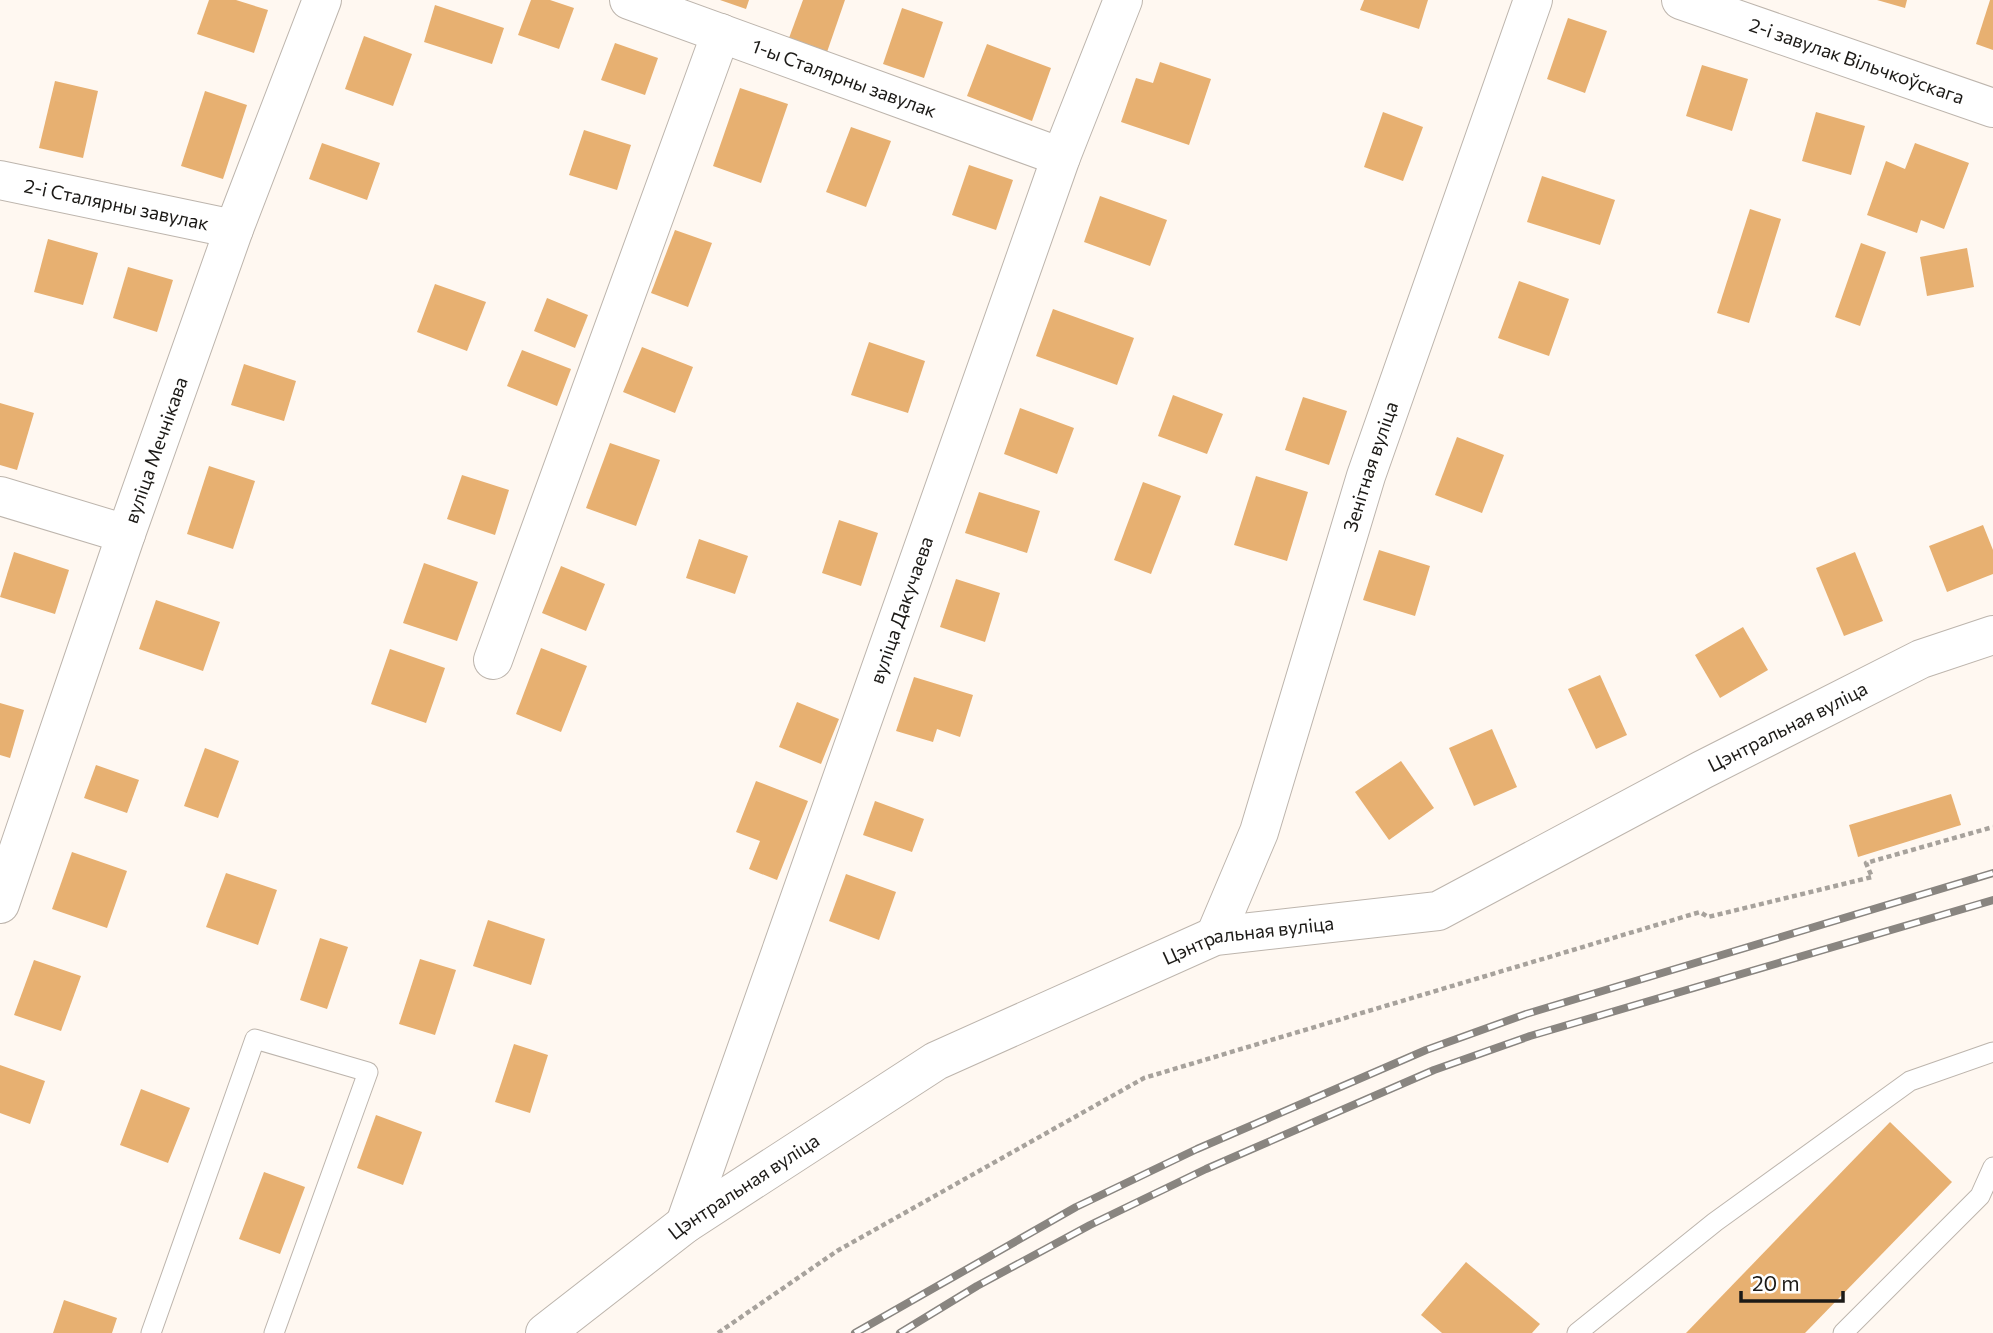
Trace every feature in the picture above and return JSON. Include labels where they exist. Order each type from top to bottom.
[{"type":"street","name":"вуліца Мечнікава","points":[[0,904],[126,534],[234,229],[322,0]]},
{"type":"street","name":"1-ы Сталярны завулак","points":[[629,0],[1061,157]]},
{"type":"street","name":"вуліца Дакучаева","points":[[685,1224],[1061,157],[1123,0]]},
{"type":"street","name":"Зенітная вуліца","points":[[1215,936],[1259,832],[1366,476],[1533,0]]},
{"type":"street","name":"2-і завулак Вільчкоўскага","points":[[1681,0],[1993,108]]},
{"type":"street","points":[[493,660],[721,33]]},
{"type":"street","name":"2-і Сталярны завулак","points":[[0,180],[234,229]]},
{"type":"street","points":[[0,496],[126,534]]},
{"type":"street","name":"Цэнтральная вуліца","points":[[545,1333],[685,1224],[936,1061],[1215,936],[1438,911],[1690,776],[1921,659],[1993,635]]},
{"type":"lane","points":[[151,1333],[255,1039],[368,1072],[274,1333]]},
{"type":"lane","points":[[1577,1333],[1716,1222],[1910,1081],[1993,1052]]},
{"type":"lane","points":[[1843,1333],[1980,1196],[1993,1167]]},
{"type":"path","points":[[719,1333],[837,1251],[1144,1078],[1700,912],[1708,917],[1872,877],[1866,863],[1993,827]]},
{"type":"building","points":[[209,0],[236,0],[268,10],[254,53],[197,34]]},
{"type":"building","points":[[531,0],[550,0],[574,8],[559,49],[518,35]]},
{"type":"building","points":[[720,0],[749,0],[746,9]]},
{"type":"building","points":[[803,0],[845,0],[827,52],[789,38]]},
{"type":"building","points":[[1364,0],[1428,0],[1419,29],[1360,10]]},
{"type":"building","points":[[1877,0],[1907,0],[1905,8]]},
{"type":"building","points":[[1990,0],[1993,0],[1993,50],[1976,44]]},
{"type":"building","points":[[435,5],[504,28],[492,64],[424,42]]},
{"type":"building","points":[[902,8],[943,22],[924,78],[883,64]]},
{"type":"building","points":[[1568,18],[1607,31],[1585,93],[1547,79]]},
{"type":"building","points":[[364,36],[412,54],[393,106],[345,89]]},
{"type":"building","points":[[615,43],[658,58],[645,95],[601,80]]},
{"type":"building","points":[[987,44],[1051,68],[1032,121],[967,96]]},
{"type":"building","points":[[1160,62],[1211,79],[1189,145],[1121,122],[1136,78],[1153,83]]},
{"type":"building","points":[[1702,65],[1748,79],[1732,131],[1686,116]]},
{"type":"building","points":[[55,81],[98,91],[83,158],[39,148]]},
{"type":"building","points":[[740,88],[788,104],[761,183],[713,166]]},
{"type":"building","points":[[205,91],[247,105],[223,179],[181,166]]},
{"type":"building","points":[[1383,112],[1423,127],[1403,181],[1364,167]]},
{"type":"building","points":[[1816,112],[1865,126],[1851,175],[1802,161]]},
{"type":"building","points":[[851,127],[891,141],[866,207],[826,192]]},
{"type":"building","points":[[584,130],[631,145],[617,190],[569,175]]},
{"type":"building","points":[[322,143],[380,163],[367,200],[309,179]]},
{"type":"building","points":[[1915,143],[1969,163],[1944,229],[1921,220],[1917,233],[1867,215],[1886,161],[1905,169]]},
{"type":"building","points":[[969,165],[1013,180],[996,230],[952,215]]},
{"type":"building","points":[[1542,176],[1615,200],[1600,245],[1527,222]]},
{"type":"building","points":[[1100,196],[1167,220],[1150,266],[1084,242]]},
{"type":"building","points":[[1750,209],[1781,219],[1749,323],[1717,313]]},
{"type":"building","points":[[675,230],[712,243],[688,307],[651,293]]},
{"type":"building","points":[[48,239],[98,253],[83,305],[34,292]]},
{"type":"building","points":[[1861,243],[1886,252],[1860,326],[1835,317]]},
{"type":"building","points":[[1967,248],[1974,287],[1927,296],[1920,257]]},
{"type":"building","points":[[128,267],[173,280],[157,332],[113,318]]},
{"type":"building","points":[[1519,281],[1569,299],[1549,356],[1498,338]]},
{"type":"building","points":[[435,284],[486,302],[467,351],[417,332]]},
{"type":"building","points":[[547,298],[588,315],[575,348],[534,331]]},
{"type":"building","points":[[1053,309],[1134,338],[1117,385],[1036,356]]},
{"type":"building","points":[[869,342],[925,361],[908,413],[851,395]]},
{"type":"building","points":[[642,347],[693,367],[675,413],[623,392]]},
{"type":"building","points":[[522,350],[571,369],[557,406],[507,386]]},
{"type":"building","points":[[244,364],[296,381],[284,421],[231,405]]},
{"type":"building","points":[[1173,395],[1223,414],[1207,454],[1158,436]]},
{"type":"building","points":[[1303,397],[1347,411],[1329,465],[1285,450]]},
{"type":"building","points":[[0,403],[34,413],[17,470],[0,465]]},
{"type":"building","points":[[1020,408],[1074,428],[1057,474],[1004,454]]},
{"type":"building","points":[[1457,437],[1504,455],[1482,513],[1435,495]]},
{"type":"building","points":[[610,443],[660,460],[636,526],[586,508]]},
{"type":"building","points":[[209,466],[255,481],[233,549],[187,534]]},
{"type":"building","points":[[462,475],[509,490],[495,535],[447,519]]},
{"type":"building","points":[[1256,476],[1308,492],[1287,561],[1234,545]]},
{"type":"building","points":[[1143,482],[1181,496],[1151,574],[1114,560]]},
{"type":"building","points":[[979,492],[1040,511],[1027,553],[965,533]]},
{"type":"building","points":[[839,520],[878,533],[861,586],[822,573]]},
{"type":"building","points":[[1983,525],[1993,550],[1993,574],[1947,592],[1929,546]]},
{"type":"building","points":[[699,539],[748,556],[735,594],[686,578]]},
{"type":"building","points":[[1379,550],[1430,566],[1415,616],[1363,600]]},
{"type":"building","points":[[14,552],[69,570],[55,614],[0,597]]},
{"type":"building","points":[[1855,552],[1883,621],[1844,636],[1816,568]]},
{"type":"building","points":[[424,563],[478,582],[457,641],[403,623]]},
{"type":"building","points":[[561,566],[605,584],[586,631],[542,613]]},
{"type":"building","points":[[956,579],[1000,593],[985,642],[940,627]]},
{"type":"building","points":[[156,600],[220,622],[203,671],[139,649]]},
{"type":"building","points":[[1743,627],[1768,670],[1720,698],[1695,655]]},
{"type":"building","points":[[541,648],[587,666],[561,732],[516,714]]},
{"type":"building","points":[[390,649],[445,668],[426,723],[371,704]]},
{"type":"building","points":[[1600,675],[1627,735],[1596,749],[1568,689]]},
{"type":"building","points":[[914,677],[973,695],[960,737],[937,729],[933,742],[896,731]]},
{"type":"building","points":[[797,702],[839,719],[821,764],[779,747]]},
{"type":"building","points":[[0,703],[24,710],[10,758],[0,755]]},
{"type":"building","points":[[1492,729],[1517,787],[1474,806],[1449,748]]},
{"type":"building","points":[[205,748],[239,761],[218,818],[184,806]]},
{"type":"building","points":[[1401,761],[1434,808],[1389,840],[1355,792]]},
{"type":"building","points":[[96,765],[139,780],[127,813],[84,798]]},
{"type":"building","points":[[756,781],[808,801],[777,880],[749,869],[760,841],[736,832]]},
{"type":"building","points":[[1951,794],[1961,825],[1858,857],[1849,825]]},
{"type":"building","points":[[875,801],[924,819],[912,852],[863,835]]},
{"type":"building","points":[[72,852],[127,871],[107,928],[52,909]]},
{"type":"building","points":[[226,873],[277,890],[258,945],[206,927]]},
{"type":"building","points":[[846,874],[896,892],[879,940],[829,921]]},
{"type":"building","points":[[488,920],[545,939],[531,985],[473,966]]},
{"type":"building","points":[[320,938],[348,947],[327,1009],[300,1000]]},
{"type":"building","points":[[420,959],[456,970],[435,1035],[399,1024]]},
{"type":"building","points":[[34,960],[81,976],[61,1031],[14,1015]]},
{"type":"building","points":[[514,1044],[548,1055],[530,1113],[495,1102]]},
{"type":"building","points":[[0,1065],[45,1081],[30,1124],[0,1113]]},
{"type":"building","points":[[141,1089],[190,1108],[168,1163],[120,1145]]},
{"type":"building","points":[[376,1115],[422,1132],[403,1185],[357,1168]]},
{"type":"building","points":[[1890,1122],[1952,1182],[1805,1333],[1686,1333]]},
{"type":"building","points":[[264,1172],[305,1187],[280,1254],[239,1239]]},
{"type":"building","points":[[1466,1262],[1540,1324],[1532,1333],[1442,1333],[1421,1315]]},
{"type":"building","points":[[64,1300],[117,1318],[112,1333],[53,1333]]},
{"type":"railway","points":[[855,1333],[1076,1207],[1197,1149],[1426,1050],[1526,1014],[1993,873]]},
{"type":"railway","points":[[900,1333],[977,1286],[1090,1225],[1206,1169],[1434,1070],[1530,1036],[1993,900]]}]
